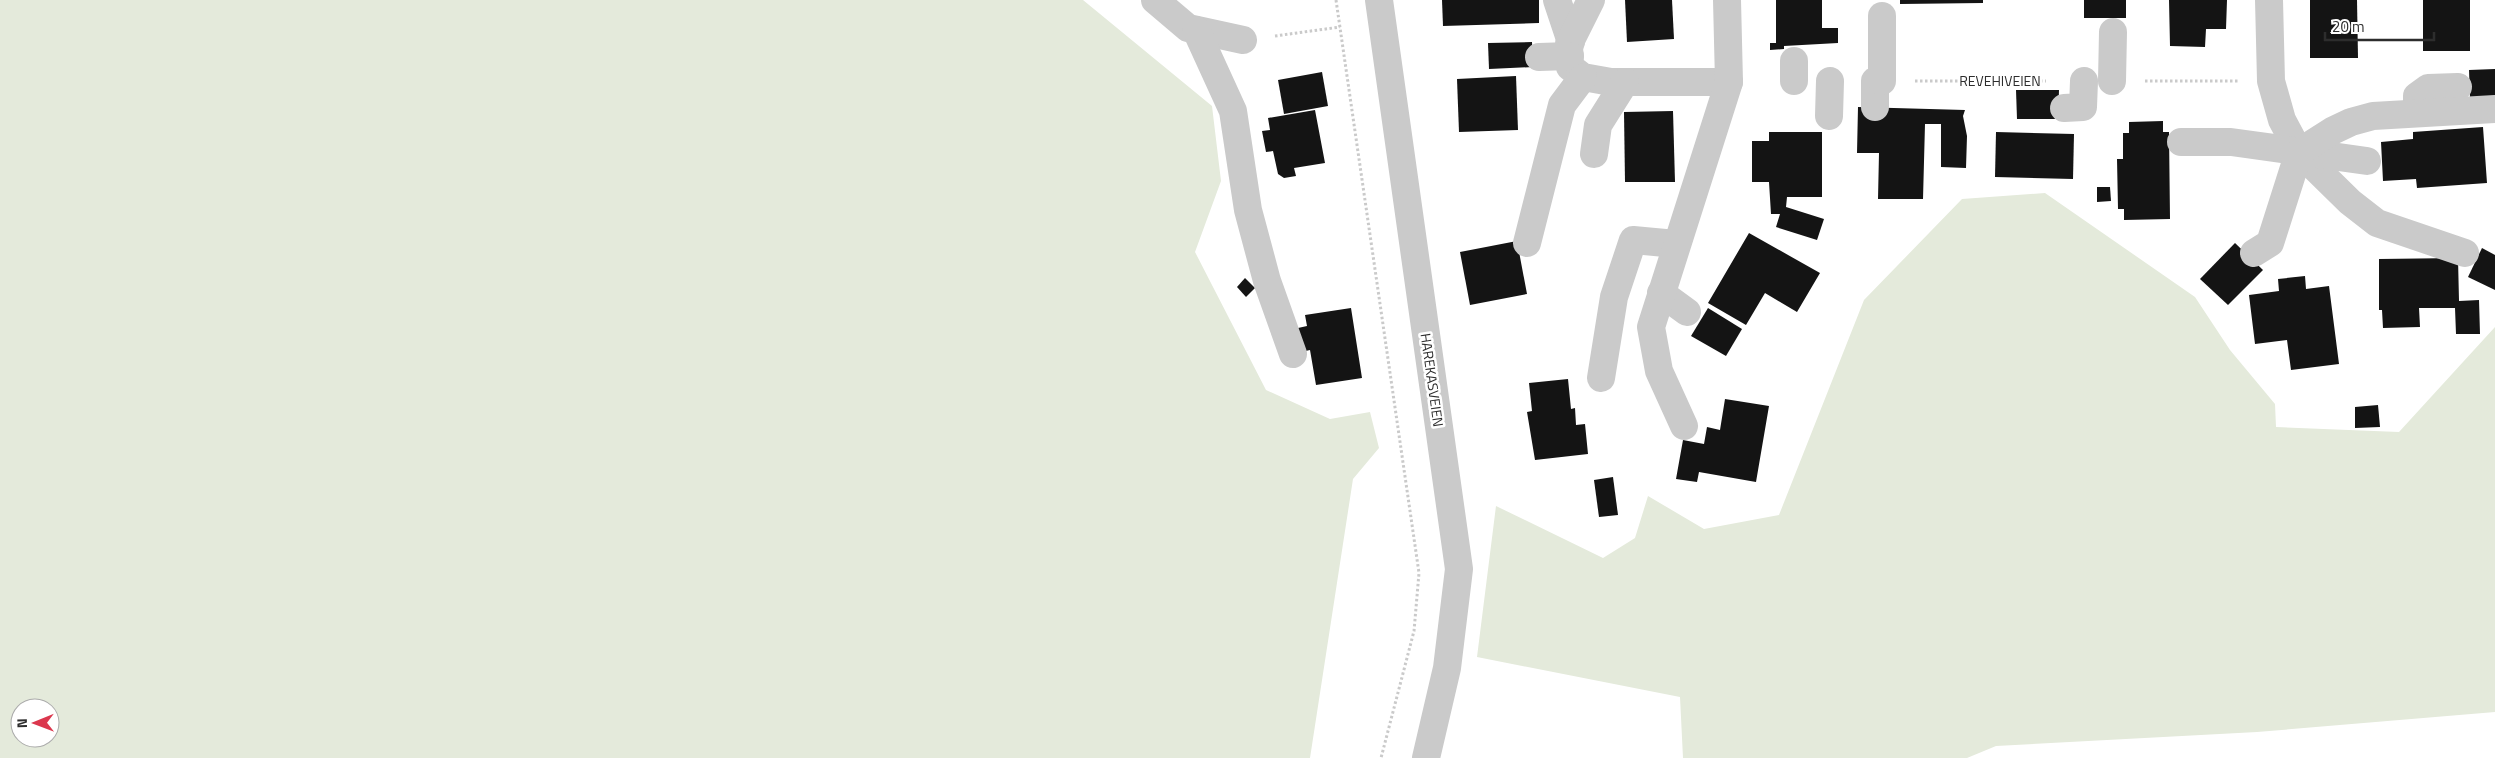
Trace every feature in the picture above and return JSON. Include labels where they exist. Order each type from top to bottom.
[{"type":"street","points":[[1155,0],[1188,28],[1242,40]]},
{"type":"street","name":"HAREKASVEIEN","points":[[1379,0],[1459,569],[1447,668],[1426,758]]},
{"type":"street","points":[[1557,0],[1574,58]]},
{"type":"street","points":[[1527,243],[1574,58],[1591,0]]},
{"type":"street","points":[[1684,426],[1659,371],[1651,327],[1729,82],[1727,0]]},
{"type":"street","points":[[2269,0],[2271,81],[2282,120],[2299,152],[2350,202],[2377,222],[2465,253]]},
{"type":"street","points":[[1878,89],[1882,16]]},
{"type":"street","points":[[1196,30],[1233,111],[1248,210],[1267,282],[1293,354]]},
{"type":"street","points":[[2112,81],[2113,32]]},
{"type":"street","points":[[1539,57],[1574,58],[1625,82],[1729,82]]},
{"type":"street","points":[[1829,116],[1830,81]]},
{"type":"street","points":[[2064,108],[2083,107],[2084,81]]},
{"type":"street","points":[[1594,154],[1598,125],[1625,82]]},
{"type":"street","points":[[2417,113],[2418,96],[2428,88],[2458,87]]},
{"type":"street","points":[[2254,253],[2270,243],[2299,152],[2351,122],[2373,116],[2495,109]]},
{"type":"street","points":[[2181,142],[2231,142],[2366,161]]},
{"type":"street","points":[[1601,378],[1614,297],[1633,240],[1676,244]]},
{"type":"street","points":[[1661,293],[1687,312]]},
{"type":"path","points":[[1336,0],[1420,573],[1414,631],[1382,758]]},
{"type":"path","points":[[1242,40],[1340,27]]},
{"type":"path","name":"REVEHIVEIEN","points":[[1878,89],[2084,81]]},
{"type":"path","points":[[2112,81],[2271,81]]},
{"type":"green space","points":[[0,0],[1083,0],[1212,106],[1221,181],[1195,252],[1266,390],[1330,419],[1370,412],[1379,448],[1353,479],[1310,758],[0,758]]},
{"type":"green space","points":[[2045,193],[2195,297],[2230,350],[2275,404],[2276,427],[2399,432],[2495,327],[2495,712],[2257,732],[1996,746],[1967,758],[1683,758],[1680,697],[1477,657],[1496,506],[1603,558],[1635,538],[1648,496],[1704,529],[1779,515],[1864,300],[1962,199]]},
{"type":"building","points":[[1442,0],[1539,0],[1539,23],[1443,26]]},
{"type":"building","points":[[1625,0],[1672,0],[1674,39],[1627,42]]},
{"type":"building","points":[[1776,0],[1822,0],[1822,28],[1838,28],[1838,43],[1784,46],[1784,49],[1770,50],[1770,43],[1776,43]]},
{"type":"building","points":[[1900,0],[1983,0],[1983,3],[1900,4]]},
{"type":"building","points":[[2084,0],[2126,0],[2126,18],[2084,18]]},
{"type":"building","points":[[2169,0],[2227,0],[2226,29],[2206,29],[2205,47],[2170,46]]},
{"type":"building","points":[[2310,0],[2357,0],[2358,58],[2310,58]]},
{"type":"building","points":[[2423,0],[2470,0],[2470,51],[2423,51]]},
{"type":"building","points":[[1532,42],[1533,67],[1489,69],[1488,43]]},
{"type":"building","points":[[2495,69],[2495,97],[2470,98],[2469,70]]},
{"type":"building","points":[[1322,72],[1328,106],[1284,114],[1278,80]]},
{"type":"building","points":[[1516,76],[1518,130],[1459,132],[1457,79]]},
{"type":"building","points":[[2016,90],[2059,90],[2058,119],[2017,119]]},
{"type":"building","points":[[1858,107],[1965,110],[1963,116],[1967,136],[1966,168],[1941,167],[1941,124],[1925,124],[1923,199],[1878,199],[1879,153],[1857,153]]},
{"type":"building","points":[[1315,110],[1325,163],[1294,168],[1296,176],[1284,178],[1278,174],[1273,151],[1266,152],[1262,131],[1270,130],[1268,118]]},
{"type":"building","points":[[1673,111],[1675,182],[1625,182],[1624,112]]},
{"type":"building","points":[[2163,121],[2163,132],[2169,132],[2170,219],[2124,220],[2124,209],[2118,209],[2117,159],[2123,159],[2123,133],[2129,133],[2129,122]]},
{"type":"building","points":[[2483,127],[2487,183],[2417,188],[2416,179],[2383,181],[2381,142],[2413,139],[2413,132]]},
{"type":"building","points":[[1769,132],[1822,132],[1822,197],[1787,197],[1786,207],[1824,219],[1817,240],[1776,227],[1780,214],[1771,214],[1769,182],[1752,182],[1752,141],[1769,141]]},
{"type":"building","points":[[1996,132],[2074,134],[2073,179],[1995,177]]},
{"type":"building","points":[[2097,187],[2110,187],[2111,201],[2097,202]]},
{"type":"building","points":[[1749,233],[1820,273],[1797,312],[1765,293],[1746,325],[1708,303]]},
{"type":"building","points":[[1517,241],[1527,294],[1470,305],[1460,252]]},
{"type":"building","points":[[2235,243],[2263,270],[2228,305],[2200,279]]},
{"type":"building","points":[[2482,248],[2495,255],[2495,290],[2468,277]]},
{"type":"building","points":[[2458,258],[2459,301],[2479,300],[2480,334],[2456,334],[2455,308],[2419,308],[2420,327],[2383,328],[2382,310],[2379,310],[2379,259]]},
{"type":"building","points":[[2305,276],[2306,289],[2329,286],[2339,364],[2291,370],[2287,340],[2255,344],[2249,295],[2279,291],[2278,279]]},
{"type":"building","points":[[1245,278],[1255,288],[1246,297],[1237,287]]},
{"type":"building","points":[[1351,308],[1362,378],[1316,385],[1310,350],[1301,352],[1298,328],[1307,326],[1305,315]]},
{"type":"building","points":[[1708,308],[1742,329],[1726,356],[1691,336]]},
{"type":"building","points":[[1568,379],[1571,409],[1575,408],[1576,425],[1585,424],[1588,454],[1535,460],[1527,412],[1532,411],[1529,383]]},
{"type":"building","points":[[1725,399],[1769,406],[1756,482],[1699,472],[1697,482],[1676,479],[1683,440],[1704,444],[1707,427],[1720,430]]},
{"type":"building","points":[[2378,405],[2380,427],[2355,428],[2355,407]]},
{"type":"building","points":[[1613,477],[1618,515],[1599,517],[1594,480]]}]
